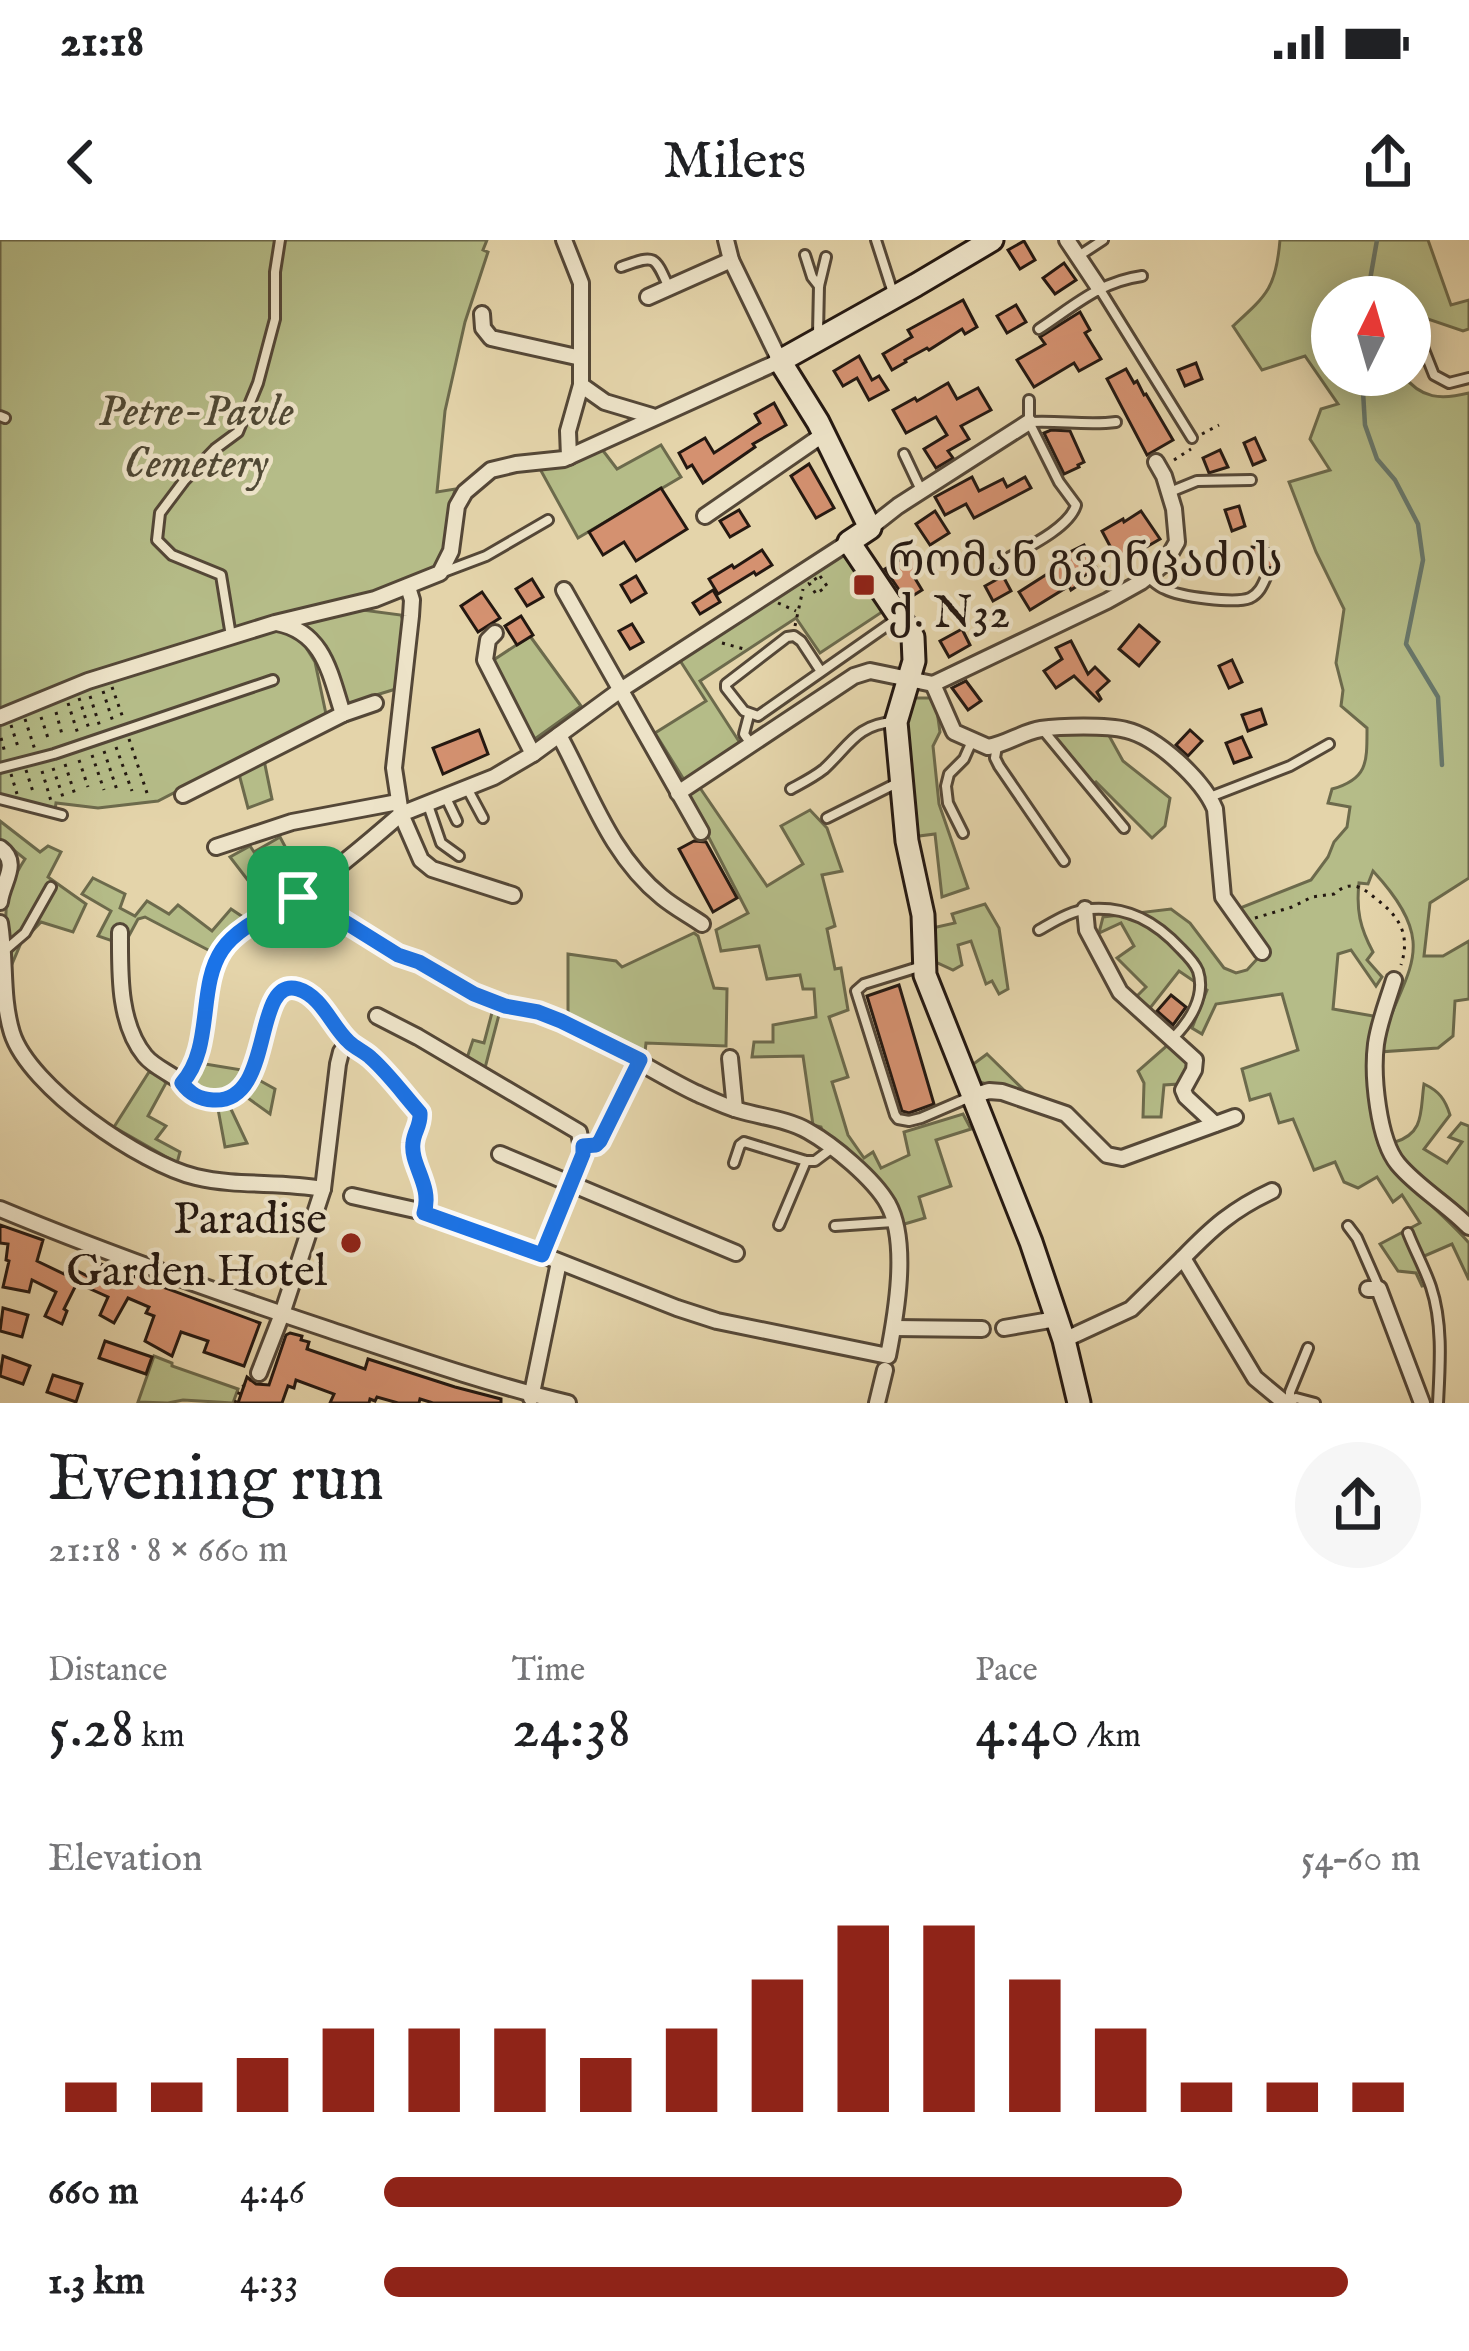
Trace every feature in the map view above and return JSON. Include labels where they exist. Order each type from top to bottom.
[{"type":"street","points":[[564,240],[581,283],[581,385],[568,430],[569,457]]},
{"type":"street","points":[[0,717],[88,681],[275,623],[375,599],[440,573],[451,551],[457,506],[491,470],[569,457],[780,361],[894,298],[963,247],[992,240]]},
{"type":"street","points":[[1067,240],[1100,288]]},
{"type":"street","points":[[648,297],[727,246],[780,361],[824,434],[870,528]]},
{"type":"street","points":[[482,314],[483,328],[491,338],[581,358]]},
{"type":"street","points":[[581,385],[605,402],[655,416]]},
{"type":"street","points":[[217,848],[292,822],[428,804],[494,777],[765,597],[814,573],[849,542],[1029,422]]},
{"type":"street","points":[[705,516],[824,434]]},
{"type":"street","points":[[1079,1403],[1031,1242],[925,975],[923,915],[907,841],[896,722],[921,682],[1107,602],[1165,563],[1177,542],[1177,528],[1160,469]]},
{"type":"street","points":[[849,542],[913,637],[921,682],[954,732],[988,747],[1042,729],[1127,730],[1158,746],[1204,786],[1215,809],[1223,896],[1262,952]]},
{"type":"street","points":[[408,587],[411,616],[394,768],[400,808],[421,860],[513,895]]},
{"type":"street","points":[[564,590],[701,832]]},
{"type":"street","points":[[275,623],[305,633],[318,647],[343,714]]},
{"type":"street","points":[[495,633],[488,640],[485,660],[533,754]]},
{"type":"street","points":[[678,793],[854,676],[870,671],[921,682]]},
{"type":"street","points":[[183,795],[343,714],[375,703]]},
{"type":"street","points":[[559,735],[618,849],[663,898],[702,924]]},
{"type":"street","points":[[182,1083],[193,1069],[221,951],[232,938],[298,897],[400,808]]},
{"type":"street","points":[[0,848],[11,863],[0,902]]},
{"type":"street","points":[[298,897],[474,994],[561,1021],[694,1092],[811,1132],[873,1184],[895,1222],[898,1256],[894,1328],[878,1403]]},
{"type":"street","points":[[1085,909],[1087,930],[1114,985],[1195,1060],[1184,1085],[1186,1097],[1215,1124]]},
{"type":"street","points":[[0,923],[6,1011],[14,1039],[54,1089],[88,1118],[164,1167],[193,1176],[323,1189]]},
{"type":"street","points":[[120,932],[120,975],[134,1038],[151,1062],[190,1094],[226,1100],[242,1090],[280,993],[298,989],[319,1004],[348,1042],[370,1057],[420,1113],[413,1141],[427,1196],[424,1213]]},
{"type":"street","points":[[1394,980],[1376,1046],[1380,1118],[1393,1159],[1469,1227]]},
{"type":"street","points":[[377,1016],[579,1132],[583,1154],[542,1255]]},
{"type":"street","points":[[259,1373],[323,1189],[338,1064],[348,1042]]},
{"type":"street","points":[[730,1058],[735,1109]]},
{"type":"street","points":[[972,1096],[1002,1092],[1066,1114],[1103,1151],[1122,1158],[1235,1117]]},
{"type":"street","points":[[500,1154],[736,1253]]},
{"type":"street","points":[[1004,1328],[1060,1329],[1131,1310],[1215,1224],[1242,1204],[1272,1191]]},
{"type":"street","points":[[352,1196],[424,1213],[677,1309],[886,1363]]},
{"type":"street","points":[[0,1209],[97,1249],[282,1314],[531,1399],[568,1403]]},
{"type":"street","points":[[1183,1258],[1255,1378],[1288,1402]]},
{"type":"street","points":[[531,1399],[560,1262]]},
{"type":"street","points":[[1373,1289],[1422,1403]]},
{"type":"street","points":[[894,1328],[982,1329]]},
{"type":"lane","points":[[231,636],[221,574],[172,555],[158,540],[160,513],[184,481],[238,432],[258,383],[275,319],[280,240]]},
{"type":"lane","points":[[876,240],[894,298]]},
{"type":"lane","points":[[1078,256],[1103,240]]},
{"type":"lane","points":[[806,255],[819,286]]},
{"type":"lane","points":[[818,340],[819,286],[826,257]]},
{"type":"lane","points":[[621,267],[653,258],[669,287]]},
{"type":"lane","points":[[1039,329],[1100,288],[1142,276]]},
{"type":"lane","points":[[1100,288],[1192,439]]},
{"type":"lane","points":[[1431,368],[1449,383],[1469,378]]},
{"type":"lane","points":[[994,566],[1076,513],[1076,505],[1029,422],[1029,400]]},
{"type":"lane","points":[[1029,422],[1115,422]]},
{"type":"lane","points":[[904,454],[922,491]]},
{"type":"lane","points":[[1169,493],[1197,481],[1251,481]]},
{"type":"lane","points":[[440,573],[485,556],[548,520]]},
{"type":"lane","points":[[1148,577],[1165,590],[1238,600],[1252,597],[1267,575]]},
{"type":"lane","points":[[820,670],[801,641],[787,637],[726,684],[749,715],[758,716],[900,617]]},
{"type":"lane","points":[[0,768],[273,680]]},
{"type":"lane","points":[[749,715],[744,734],[751,744]]},
{"type":"lane","points":[[791,789],[821,772],[865,728],[896,722]]},
{"type":"lane","points":[[1042,729],[1124,828]]},
{"type":"lane","points":[[963,833],[948,803],[946,786],[972,741]]},
{"type":"lane","points":[[1210,796],[1290,766],[1329,744]]},
{"type":"lane","points":[[997,746],[994,758],[1064,861]]},
{"type":"lane","points":[[827,818],[900,782]]},
{"type":"lane","points":[[468,788],[483,818]]},
{"type":"lane","points":[[446,797],[458,821]]},
{"type":"lane","points":[[0,799],[62,815]]},
{"type":"lane","points":[[428,804],[442,843],[459,856]]},
{"type":"lane","points":[[4,951],[25,934],[51,887]]},
{"type":"lane","points":[[1039,930],[1085,909],[1112,909],[1157,926],[1198,969],[1196,1006],[1172,1039]]},
{"type":"lane","points":[[924,966],[864,984],[856,991],[895,1115],[909,1121],[972,1096]]},
{"type":"lane","points":[[734,1163],[744,1142],[806,1161],[815,1161],[832,1149]]},
{"type":"lane","points":[[778,1225],[806,1161]]},
{"type":"lane","points":[[835,1226],[895,1222]]},
{"type":"lane","points":[[1348,1226],[1358,1238],[1373,1289]]},
{"type":"lane","points":[[1408,1233],[1432,1288],[1436,1310],[1438,1403]]},
{"type":"lane","points":[[1288,1402],[1308,1348]]},
{"type":"lane","points":[[1288,1402],[1296,1398],[1315,1403]]},
{"type":"path","points":[[1160,469],[1192,448],[1192,439],[1219,425]]},
{"type":"path","points":[[794,636],[797,612],[814,573]]},
{"type":"path","points":[[765,597],[797,612]]},
{"type":"path","points":[[702,638],[747,650],[758,659]]},
{"type":"path","points":[[64,800],[102,689]]},
{"type":"path","points":[[76,798],[90,695]]},
{"type":"path","points":[[78,696],[88,787]]},
{"type":"path","points":[[67,701],[104,790]]},
{"type":"path","points":[[53,705],[118,793]]},
{"type":"path","points":[[38,709],[132,791]]},
{"type":"path","points":[[1242,924],[1338,889],[1366,887],[1398,917],[1405,944],[1394,980]]},
{"type":"path","points":[[583,1146],[600,1141],[640,1060]]},
{"type":"path","points":[[235,1403],[241,1388]]},
{"type":"green space","name":"Petre-Pavle Cemetery","points":[[0,240],[487,240],[483,250],[488,252],[465,322],[445,411],[437,492],[455,489],[445,556],[432,570],[375,594],[0,710]]},
{"type":"green space","points":[[1280,240],[1428,240],[1451,305],[1469,300],[1469,329],[1431,320],[1431,276],[1311,276],[1311,365],[1305,356],[1262,370],[1233,326],[1268,289]]},
{"type":"green space","points":[[1469,393],[1469,878],[1430,903],[1424,956],[1443,956],[1469,941],[1469,999],[1455,1001],[1453,1036],[1438,1048],[1378,1052],[1412,960],[1413,941],[1395,898],[1373,871],[1368,884],[1359,883],[1359,910],[1373,952],[1367,960],[1382,977],[1376,986],[1351,950],[1338,954],[1333,1009],[1379,1017],[1372,1093],[1380,1149],[1398,1174],[1469,1243],[1469,1280],[1452,1244],[1422,1257],[1426,1285],[1422,1286],[1416,1273],[1398,1271],[1380,1244],[1420,1223],[1402,1195],[1393,1202],[1377,1177],[1358,1188],[1344,1182],[1335,1162],[1314,1170],[1293,1119],[1279,1123],[1270,1094],[1250,1100],[1242,1069],[1298,1050],[1282,994],[1216,1004],[1202,1034],[1192,1028],[1207,990],[1179,971],[1147,1012],[1135,998],[1146,987],[1117,958],[1134,946],[1121,923],[1099,933],[1103,917],[1171,909],[1190,923],[1224,968],[1236,973],[1247,970],[1258,958],[1235,910],[1311,880],[1347,827],[1350,807],[1328,803],[1332,789],[1353,780],[1363,768],[1367,728],[1341,706],[1343,690],[1336,663],[1344,609],[1289,482],[1330,470],[1310,439],[1321,409],[1338,404],[1332,396]]},
{"type":"green space","points":[[661,445],[681,477],[578,538],[540,469],[573,464],[601,448],[617,469]]},
{"type":"green space","points":[[847,554],[888,608],[820,653],[796,618],[700,681],[742,746],[686,783],[655,733],[706,701],[679,659]]},
{"type":"green space","points":[[355,609],[401,615],[399,688],[347,704],[325,650],[303,623]]},
{"type":"green space","points":[[278,630],[297,633],[315,662],[326,714],[158,801],[98,808],[56,803],[55,810],[0,796],[0,724],[19,713],[158,665]]},
{"type":"green space","points":[[530,636],[581,706],[532,741],[492,661]]},
{"type":"green space","points":[[912,698],[930,698],[937,711],[940,732],[933,746],[939,804],[968,888],[942,897],[935,834],[911,837],[904,776],[906,706]]},
{"type":"green space","points":[[1048,732],[1107,732],[1123,761],[1170,798],[1165,826],[1152,838],[1096,782],[1092,785]]},
{"type":"green space","points":[[264,760],[272,799],[248,808],[239,774]]},
{"type":"green space","points":[[698,785],[767,886],[803,864],[781,826],[810,810],[827,828],[842,871],[822,875],[835,926],[827,929],[835,969],[841,968],[848,1010],[829,1017],[848,1077],[832,1082],[848,1135],[864,1158],[873,1152],[881,1168],[909,1155],[904,1132],[963,1114],[971,1129],[936,1140],[951,1186],[919,1197],[925,1218],[901,1225],[881,1188],[825,1139],[821,1127],[813,1125],[803,1056],[752,1057],[754,1042],[773,1042],[773,1025],[816,1017],[814,989],[803,989],[800,975],[767,979],[759,946],[721,951],[716,930],[748,913],[687,793]]},
{"type":"green space","points":[[0,821],[40,852],[48,846],[61,852],[48,877],[86,904],[73,932],[41,922],[21,943],[12,964],[6,910],[11,885],[25,859],[0,839]]},
{"type":"green space","points":[[280,837],[306,886],[270,909],[230,857],[250,846],[254,852]]},
{"type":"green space","points":[[93,878],[125,894],[120,908],[135,916],[147,901],[169,914],[178,905],[212,931],[231,909],[249,921],[214,953],[145,917],[138,919],[124,945],[98,936],[111,911],[82,894]]},
{"type":"green space","points":[[985,904],[999,928],[1008,989],[999,994],[992,981],[986,984],[971,941],[958,945],[962,965],[953,970],[927,958],[928,929],[955,923],[952,914]]},
{"type":"green space","points":[[694,933],[714,988],[727,989],[726,1046],[646,1043],[645,1052],[625,1051],[568,1021],[568,954],[616,961],[622,967]]},
{"type":"green space","points":[[494,1005],[501,1007],[485,1068],[467,1058],[473,1040],[484,1043]]},
{"type":"green space","points":[[1170,1043],[1192,1062],[1179,1084],[1164,1085],[1161,1117],[1143,1117],[1144,1083],[1138,1071]]},
{"type":"green space","points":[[987,1054],[1030,1096],[976,1081],[964,1071]]},
{"type":"green space","points":[[199,1063],[248,1071],[232,1093],[210,1094],[191,1085]]},
{"type":"green space","points":[[149,1072],[166,1083],[148,1116],[166,1126],[156,1139],[180,1152],[177,1163],[114,1127]]},
{"type":"green space","points":[[257,1079],[275,1089],[270,1114],[245,1096]]},
{"type":"green space","points":[[1424,1084],[1441,1096],[1450,1115],[1424,1149],[1447,1163],[1462,1142],[1449,1137],[1461,1123],[1469,1126],[1469,1216],[1407,1163],[1395,1142],[1416,1127]]},
{"type":"green space","points":[[229,1105],[247,1143],[225,1147],[218,1109]]},
{"type":"green space","points":[[154,1356],[238,1389],[233,1403],[138,1402]]},
{"type":"building","points":[[1024,241],[1035,260],[1020,269],[1008,250]]},
{"type":"building","points":[[1064,263],[1076,280],[1055,294],[1043,278]]},
{"type":"building","points":[[963,300],[977,327],[965,334],[962,329],[892,370],[883,354],[912,337],[908,330]]},
{"type":"building","points":[[1016,305],[1026,322],[1007,333],[997,316]]},
{"type":"building","points":[[1080,312],[1090,330],[1085,333],[1101,359],[1079,371],[1074,363],[1034,387],[1017,360],[1045,344],[1040,337]]},
{"type":"building","points":[[859,356],[872,380],[879,376],[888,390],[869,400],[857,378],[843,386],[834,371]]},
{"type":"building","points":[[1196,363],[1202,379],[1185,386],[1178,370]]},
{"type":"building","points":[[1126,369],[1173,440],[1147,455],[1107,379]]},
{"type":"building","points":[[948,383],[957,399],[978,388],[991,410],[961,426],[969,439],[948,451],[953,458],[936,468],[924,449],[947,435],[936,417],[906,433],[893,410]]},
{"type":"building","points":[[774,403],[786,425],[703,483],[692,465],[687,468],[679,453],[705,438],[714,453],[760,423],[755,414]]},
{"type":"building","points":[[1070,431],[1084,462],[1079,467],[1064,474],[1044,433]]},
{"type":"building","points":[[1255,438],[1265,460],[1253,465],[1244,443]]},
{"type":"building","points":[[1220,450],[1228,467],[1209,473],[1203,458]]},
{"type":"building","points":[[809,464],[834,508],[816,518],[791,476]]},
{"type":"building","points":[[972,477],[979,491],[1003,479],[1007,487],[1025,477],[1031,488],[974,518],[966,504],[945,515],[935,497]]},
{"type":"building","points":[[661,488],[687,529],[636,561],[624,542],[603,555],[589,532]]},
{"type":"building","points":[[1239,506],[1245,526],[1232,531],[1225,510]]},
{"type":"building","points":[[739,510],[749,526],[730,537],[720,521]]},
{"type":"building","points":[[935,511],[949,533],[930,545],[916,524]]},
{"type":"building","points":[[1141,511],[1160,539],[1119,563],[1102,531]]},
{"type":"building","points":[[1084,545],[1097,569],[1080,578],[1083,582],[1071,590],[1069,586],[1030,610],[1019,592]]},
{"type":"building","points":[[1252,547],[1276,549],[1275,568],[1250,566]]},
{"type":"building","points":[[918,549],[929,566],[913,575],[922,590],[906,600],[885,569]]},
{"type":"building","points":[[762,550],[772,565],[718,594],[709,579]]},
{"type":"building","points":[[636,576],[646,593],[631,602],[621,585]]},
{"type":"building","points":[[1003,576],[1011,591],[993,601],[985,586]]},
{"type":"building","points":[[532,579],[543,597],[527,606],[516,589]]},
{"type":"building","points":[[713,590],[720,602],[700,614],[693,603]]},
{"type":"building","points":[[482,592],[500,618],[478,632],[461,606]]},
{"type":"building","points":[[521,616],[533,635],[517,645],[505,626]]},
{"type":"building","points":[[632,624],[643,642],[630,649],[619,631]]},
{"type":"building","points":[[1139,625],[1159,642],[1139,666],[1119,649]]},
{"type":"building","points":[[962,629],[970,645],[949,657],[940,641]]},
{"type":"building","points":[[1071,641],[1088,674],[1095,667],[1109,681],[1097,692],[1099,701],[1074,676],[1056,688],[1044,671],[1062,659],[1056,648]]},
{"type":"building","points":[[1232,660],[1242,682],[1229,688],[1219,666]]},
{"type":"building","points":[[966,681],[981,701],[968,710],[952,688]]},
{"type":"building","points":[[1261,709],[1266,724],[1248,731],[1242,715]]},
{"type":"building","points":[[479,730],[488,754],[443,774],[433,748]]},
{"type":"building","points":[[1190,730],[1202,741],[1188,756],[1176,745]]},
{"type":"building","points":[[1242,737],[1251,757],[1234,763],[1226,743]]},
{"type":"building","points":[[694,841],[706,842],[737,898],[713,912],[679,849]]},
{"type":"building","points":[[899,985],[934,1104],[909,1113],[902,1111],[867,996]]},
{"type":"building","points":[[1171,995],[1186,1007],[1173,1025],[1157,1011]]},
{"type":"building","points":[[0,1225],[43,1240],[37,1261],[64,1274],[68,1266],[91,1278],[98,1263],[260,1323],[244,1366],[204,1352],[208,1341],[181,1332],[172,1356],[145,1341],[154,1316],[146,1313],[149,1307],[128,1298],[114,1323],[100,1315],[108,1297],[77,1283],[62,1324],[45,1316],[56,1292],[32,1280],[29,1292],[3,1287],[9,1261],[8,1244],[0,1243]]},
{"type":"building","points":[[3,1308],[28,1315],[22,1337],[0,1331]]},
{"type":"building","points":[[290,1333],[309,1342],[307,1349],[365,1369],[368,1359],[501,1399],[501,1403],[420,1399],[419,1403],[398,1403],[377,1397],[369,1403],[330,1403],[334,1394],[296,1380],[294,1388],[288,1386],[282,1403],[238,1403],[247,1377],[269,1385]]},
{"type":"building","points":[[105,1341],[152,1357],[146,1374],[99,1358]]},
{"type":"building","points":[[3,1356],[30,1366],[23,1384],[0,1376]]},
{"type":"building","points":[[53,1375],[82,1384],[76,1402],[47,1392]]},
{"type":"waterway","points":[[1371,276],[1377,240]]},
{"type":"waterway","points":[[1363,396],[1365,425],[1377,459],[1395,480],[1418,524],[1423,560],[1406,644],[1438,697],[1442,765]]},
{"type":"place","name":"რომან გვენცაძის ქ. N32","points":[[864,585]]},
{"type":"place","name":"Paradise Garden Hotel","points":[[351,1243]]},
{"type":"route","points":[[298,897],[474,994],[561,1021],[640,1060],[600,1141],[583,1146],[542,1255],[424,1213],[427,1196],[413,1148],[420,1113],[370,1057],[348,1042],[319,1004],[298,989],[280,993],[272,1004],[249,1081],[236,1095],[226,1100],[202,1099],[182,1083],[193,1069],[221,951],[232,938],[298,897]]}]
